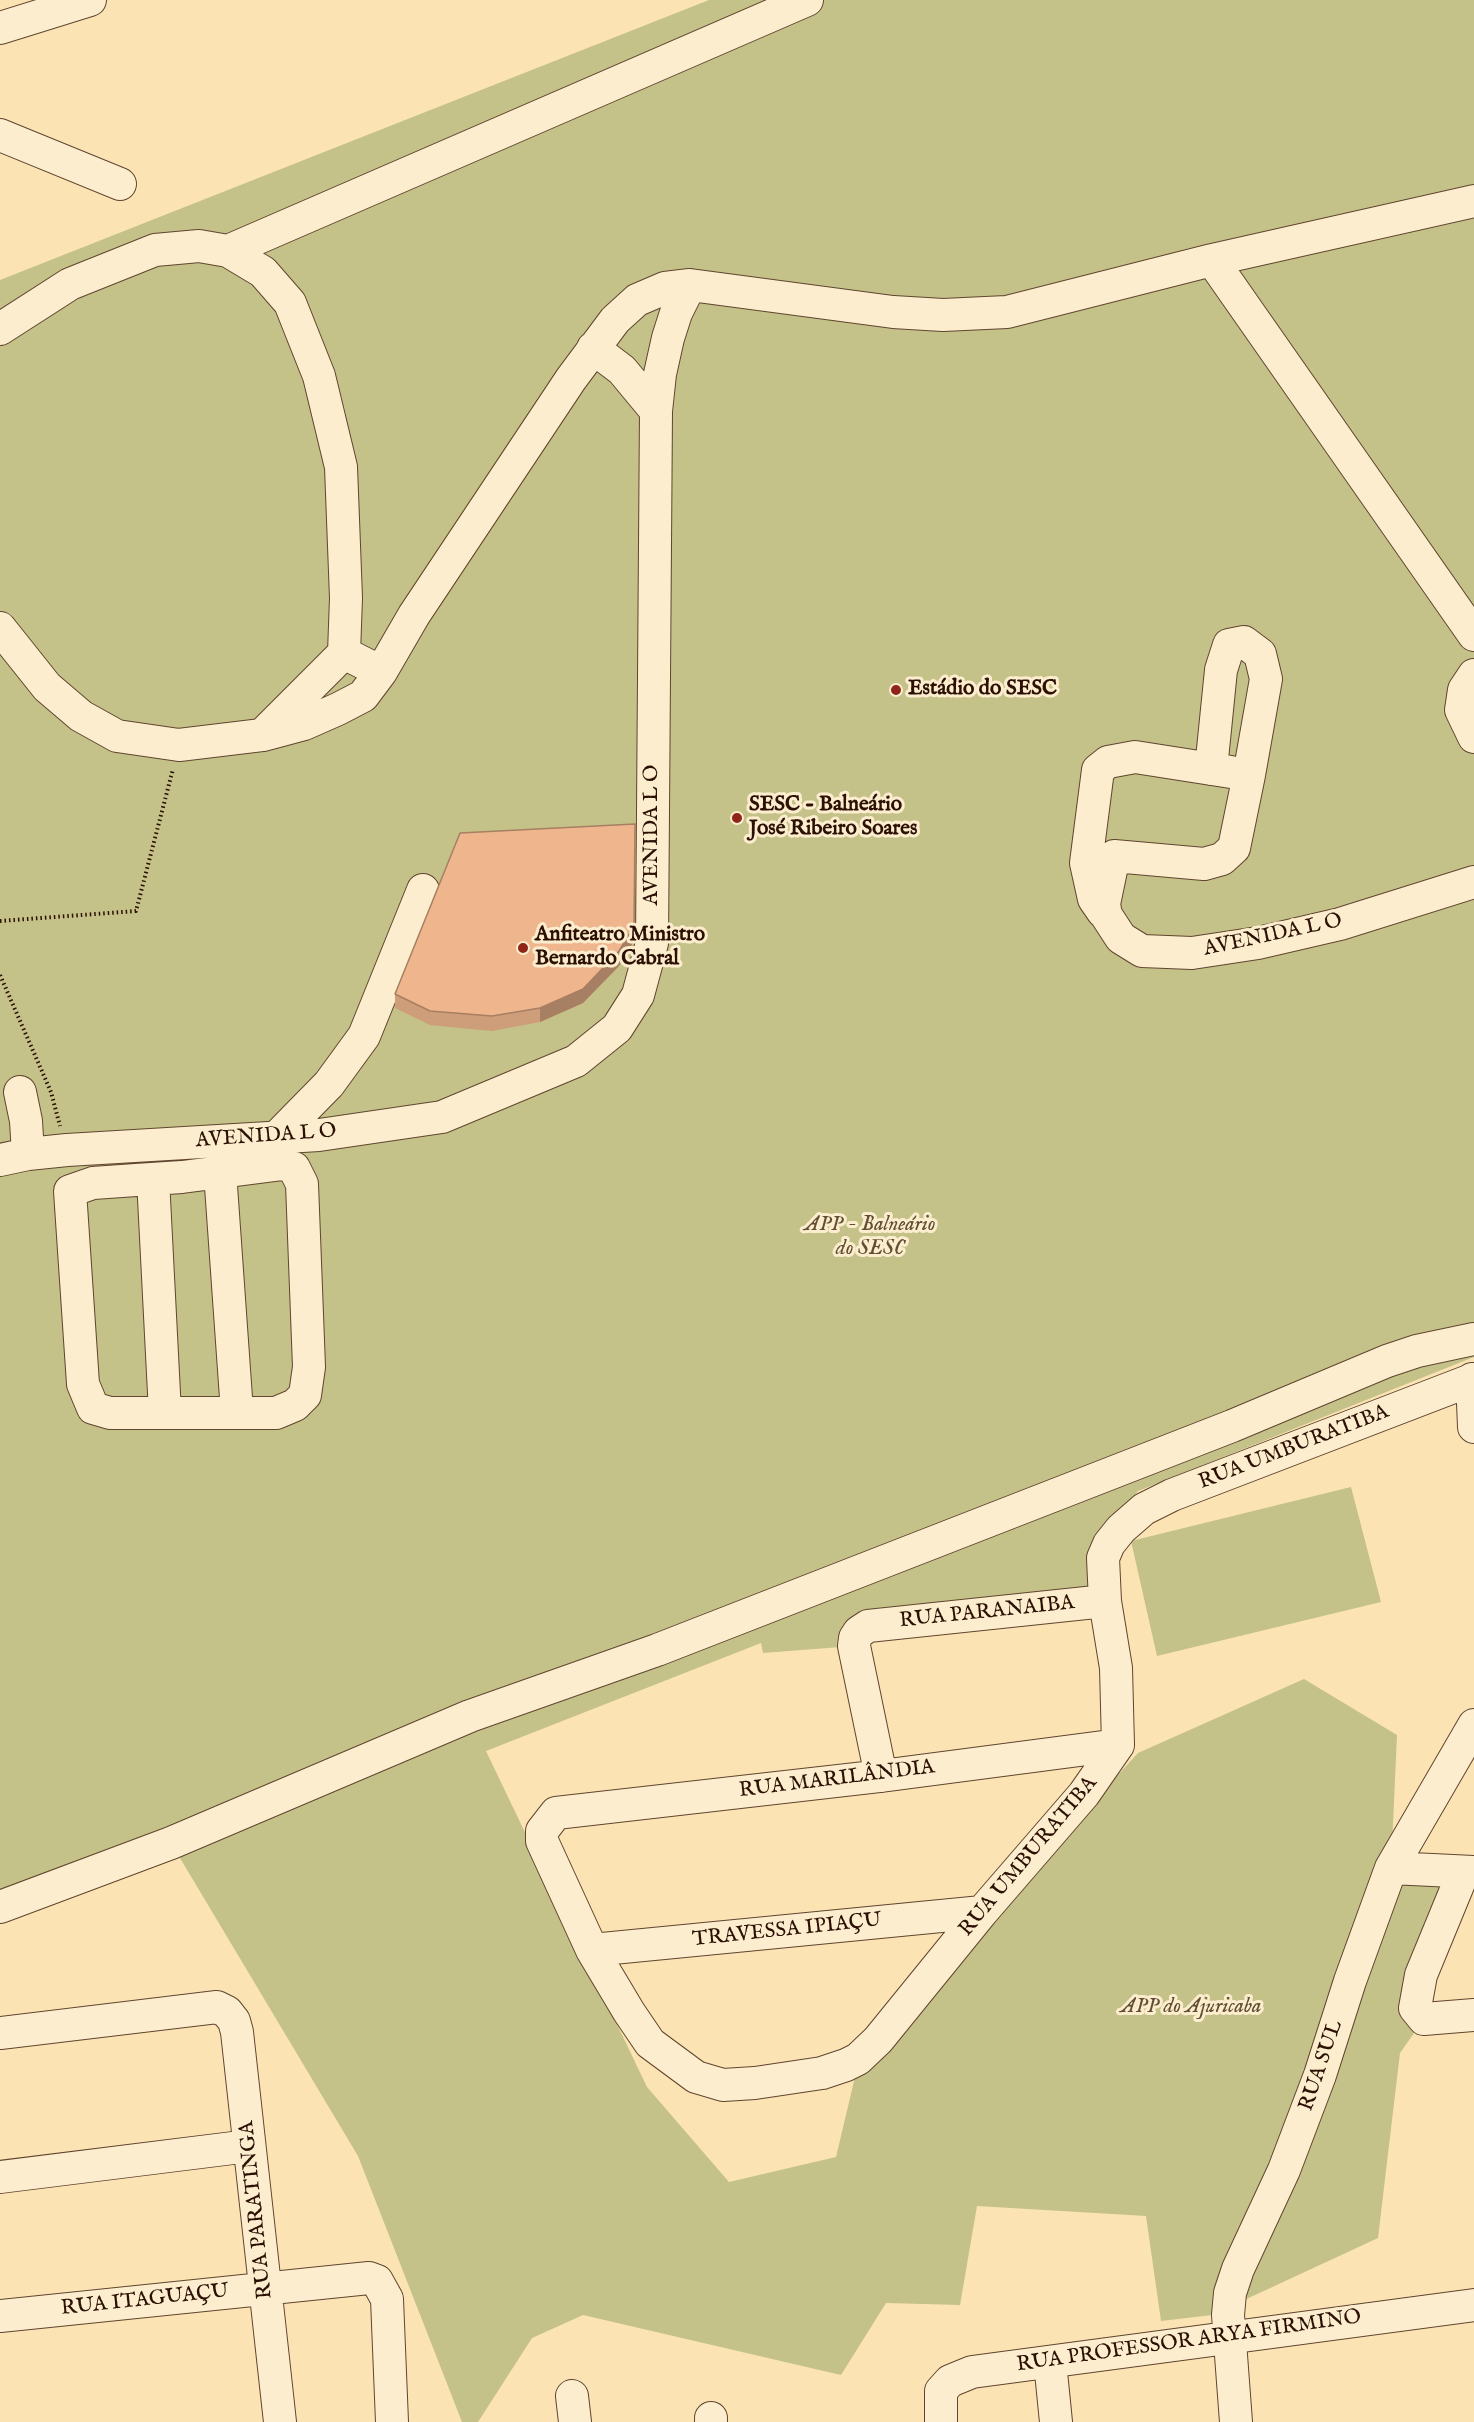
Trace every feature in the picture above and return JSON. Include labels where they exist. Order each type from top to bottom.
[{"type":"street","points":[[0,28],[90,0]]},
{"type":"street","points":[[228,251],[807,0]]},
{"type":"street","points":[[0,135],[120,184]]},
{"type":"street","points":[[0,628],[47,687],[81,716],[117,736],[179,746],[262,735],[304,724],[363,696],[381,672],[420,605],[593,348],[615,320],[637,300],[666,288],[690,285],[893,312],[943,315],[1007,312],[1212,260],[1474,201]]},
{"type":"street","points":[[0,329],[70,284],[155,250],[200,246],[228,251],[263,272],[290,303],[319,376],[341,467],[346,598],[344,653],[262,735]]},
{"type":"street","points":[[1212,260],[1474,634]]},
{"type":"street","name":"AVENIDA L O","points":[[14,1157],[67,1150],[276,1138],[442,1117],[576,1061],[617,1028],[638,995],[652,943],[656,411],[660,374],[668,338],[676,313],[690,285]]},
{"type":"street","points":[[593,348],[622,370],[656,411]]},
{"type":"street","points":[[1106,915],[1104,904],[1114,856],[1204,864],[1222,859],[1234,848],[1250,775],[1266,679],[1260,654],[1244,642],[1229,645],[1221,670],[1211,769],[1250,775]]},
{"type":"street","points":[[344,653],[381,672]]},
{"type":"street","points":[[1474,675],[1464,690],[1461,710],[1474,737]]},
{"type":"street","name":"AVENIDA L O","points":[[1211,769],[1135,757],[1108,762],[1098,770],[1086,863],[1094,899],[1121,938],[1142,951],[1192,953],[1258,943],[1340,924],[1474,882]]},
{"type":"street","points":[[276,1138],[329,1084],[364,1036],[423,891]]},
{"type":"street","points":[[329,1084],[345,1131]]},
{"type":"street","points":[[14,1157],[26,1120],[20,1092]]},
{"type":"street","points":[[165,1413],[168,1178],[181,1144]]},
{"type":"street","points":[[283,1164],[294,1168],[302,1184],[309,1367],[305,1395],[296,1405],[276,1413],[110,1413],[93,1408],[83,1384],[70,1191],[93,1183],[220,1172],[283,1164]]},
{"type":"street","points":[[220,1172],[237,1412]]},
{"type":"street","points":[[0,1907],[171,1843],[470,1716],[657,1650],[1232,1426],[1387,1362],[1417,1351],[1474,1339]]},
{"type":"street","points":[[1473,1379],[1474,1427]]},
{"type":"street","name":"RUA UMBURATIBA","points":[[556,1813],[542,1832],[542,1841],[592,1950],[650,2043],[696,2077],[723,2085],[755,2083],[822,2073],[858,2059],[878,2040],[982,1912],[1084,1794],[1118,1745],[1116,1668],[1105,1601],[1103,1558],[1109,1544],[1121,1529],[1144,1509],[1172,1495],[1473,1379]]},
{"type":"street","name":"RUA PARANAIBA","points":[[880,1776],[854,1646],[859,1632],[868,1626],[1105,1601]]},
{"type":"street","name":"RUA SUL","points":[[1236,2422],[1228,2336],[1230,2293],[1238,2269],[1284,2170],[1320,2075],[1350,1981],[1391,1868],[1474,1725]]},
{"type":"street","name":"RUA MARILÂNDIA","points":[[556,1813],[880,1776],[1118,1745]]},
{"type":"street","points":[[1391,1868],[1469,1872],[1421,1975],[1415,2008],[1424,2019],[1474,2015]]},
{"type":"street","name":"TRAVESSA IPIAÇU","points":[[592,1950],[982,1912]]},
{"type":"street","name":"RUA PARATINGA","points":[[0,2033],[218,2007],[227,2012],[234,2021],[280,2422]]},
{"type":"street","points":[[0,2177],[249,2146]]},
{"type":"street","name":"RUA ITAGUAÇU","points":[[0,2316],[369,2278],[377,2281],[387,2299],[386,2421]]},
{"type":"street","name":"RUA PROFESSOR ARYA FIRMINO","points":[[941,2422],[941,2391],[950,2381],[972,2372],[1228,2336],[1474,2305]]},
{"type":"street","points":[[1050,2362],[1056,2422]]},
{"type":"path","points":[[0,921],[136,911],[179,746]]},
{"type":"path","points":[[0,975],[51,1092],[67,1150]]},
{"type":"green space","name":"SESC - Balneário José Ribeiro Soares","points":[[709,0],[1474,0],[1474,1357],[1138,1491],[1107,1526],[1095,1602],[868,1626],[854,1646],[763,1653],[761,1643],[486,1751],[647,2087],[729,2182],[836,2157],[860,2056],[1138,1753],[1304,1679],[1397,1735],[1391,1868],[1463,1873],[1424,2019],[1400,2053],[1378,2238],[1212,2315],[1161,2321],[1146,2216],[977,2206],[960,2305],[886,2303],[841,2375],[583,2315],[532,2338],[478,2422],[462,2422],[358,2156],[171,1843],[0,1915],[0,280]]},
{"type":"green space","points":[[1351,1487],[1381,1602],[1157,1656],[1131,1541]]},
{"type":"building","name":"Anfiteatro Ministro Bernardo Cabral","points":[[635,824],[634,926],[619,951],[583,989],[540,1008],[492,1016],[430,1011],[395,994],[460,833]]},
{"type":"place","name":"Estádio do SESC","points":[[896,690]]},
{"type":"place","name":"SESC - Balneário José Ribeiro Soares","points":[[737,818]]},
{"type":"place","name":"Anfiteatro Ministro Bernardo Cabral","points":[[523,948]]},
{"type":"park label","name":"APP - Balneário do SESC","points":[[870,1238]]},
{"type":"park label","name":"APP do Ajuricaba","points":[[1191,2008]]}]
